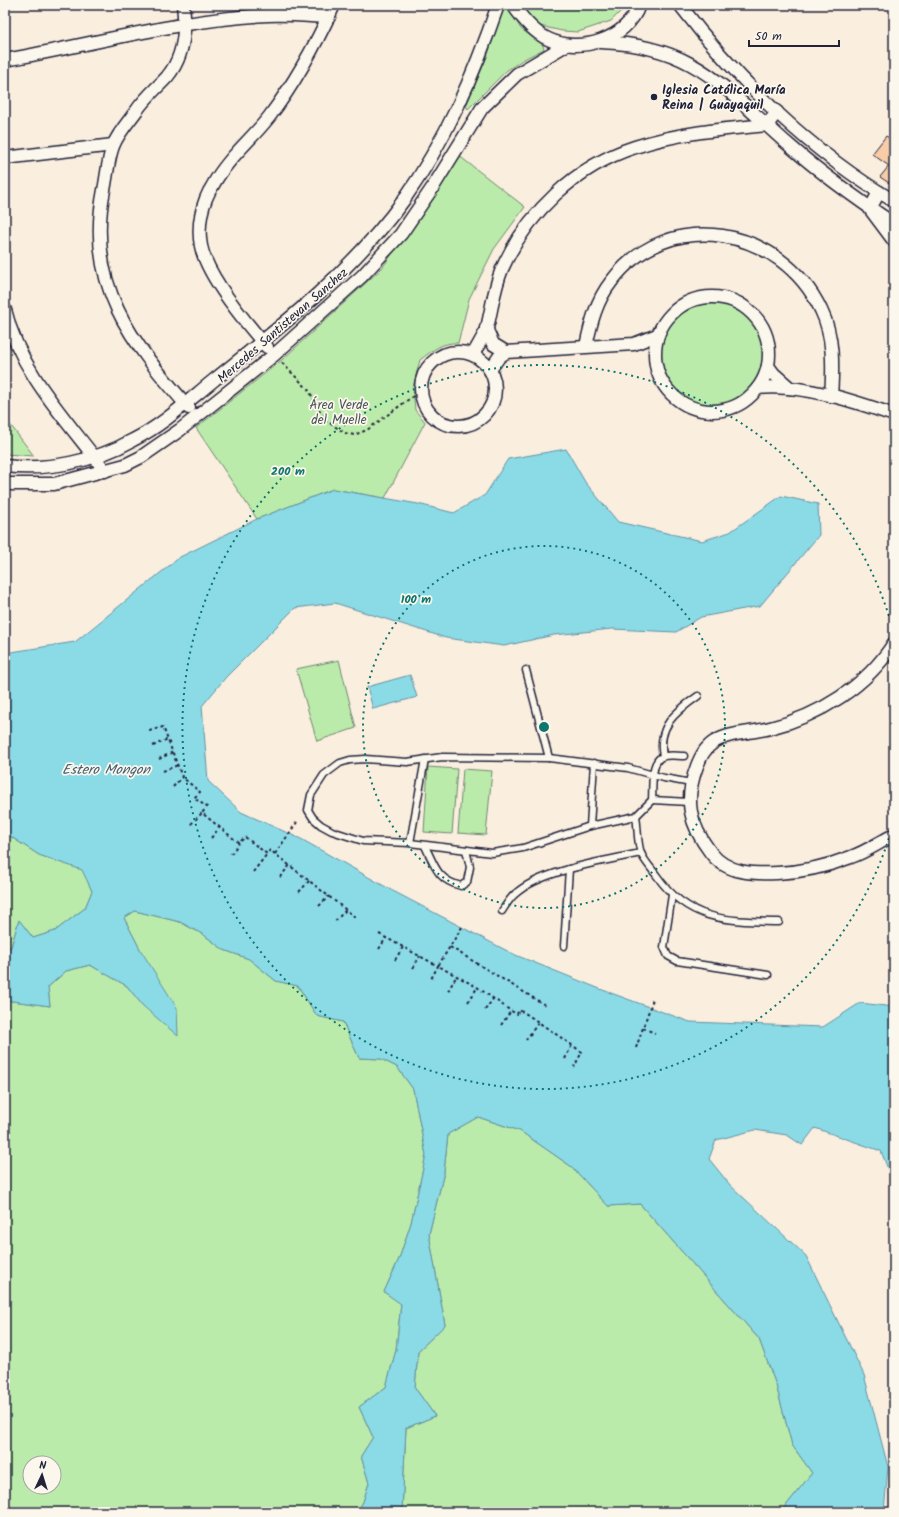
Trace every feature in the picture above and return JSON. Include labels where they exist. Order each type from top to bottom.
[{"type":"street","points":[[183,5],[186,24],[176,64],[140,106],[113,145],[100,208],[99,241],[104,274],[112,299],[126,327],[140,348],[197,417]]},
{"type":"street","points":[[274,355],[228,297],[208,263],[201,247],[200,229],[202,213],[212,185],[224,168],[268,118],[282,98],[311,53],[334,5]]},
{"type":"street","name":"Mercedes Santistevan Sanchez","points":[[5,466],[48,466],[94,456],[138,438],[164,421],[263,342],[328,286],[382,227],[418,177],[470,83],[498,5]]},
{"type":"street","points":[[513,5],[535,31],[548,39],[566,45],[600,42],[639,45],[665,52],[689,61],[710,74],[791,147],[870,209],[894,224]]},
{"type":"street","points":[[600,42],[616,33],[628,22],[639,5]]},
{"type":"street","points":[[680,5],[723,58],[777,112],[862,181],[894,201]]},
{"type":"street","points":[[5,60],[186,24],[268,15],[329,17]]},
{"type":"street","name":"Mercedes Santistevan Sanchez","points":[[5,484],[54,484],[125,465],[166,441],[197,417],[274,355],[362,276],[401,234],[433,187],[482,108],[504,85],[532,64],[566,45]]},
{"type":"street","points":[[473,355],[486,328],[502,269],[516,243],[543,207],[578,176],[613,156],[650,143],[714,130],[767,125],[777,112]]},
{"type":"street","points":[[449,123],[466,133]]},
{"type":"street","points":[[5,158],[113,145]]},
{"type":"street","points":[[870,209],[879,192]]},
{"type":"street","points":[[870,209],[894,241]]},
{"type":"street","points":[[586,346],[598,303],[611,282],[628,262],[648,249],[672,240],[713,234],[730,237],[747,241],[786,263],[813,297],[821,310],[830,336],[832,363],[831,396]]},
{"type":"street","points":[[705,297],[725,298],[743,306],[758,320],[767,337],[769,356],[768,366],[758,388],[747,399],[729,409],[709,412],[688,407],[671,395],[659,378],[654,354],[657,335],[670,313],[686,302],[705,297]]},
{"type":"street","points":[[5,310],[16,344],[30,372],[105,471]]},
{"type":"street","points":[[486,328],[493,344],[506,352]]},
{"type":"street","points":[[490,370],[499,357],[506,352],[634,344],[657,335]]},
{"type":"street","points":[[634,344],[654,354]]},
{"type":"street","points":[[461,352],[473,355],[483,362],[490,370],[494,382],[495,394],[491,406],[484,416],[474,423],[462,426],[450,426],[429,414],[423,403],[420,391],[422,378],[427,367],[436,358],[448,353],[461,352]]},
{"type":"street","points":[[768,366],[774,374],[790,388]]},
{"type":"street","points":[[758,388],[774,386],[831,396],[894,415]]},
{"type":"street","points":[[894,643],[878,664],[860,681],[839,698],[821,709],[780,726],[724,737],[713,743],[702,753],[691,782],[689,802],[696,830],[713,856],[727,867],[746,873],[788,872],[813,868],[852,857],[894,835]]},
{"type":"lane","points":[[526,670],[549,758]]},
{"type":"lane","points":[[663,756],[661,740],[669,722],[681,708],[698,696]]},
{"type":"lane","points":[[684,756],[663,756],[655,764],[653,775],[652,800],[636,816],[590,826],[509,851],[492,853],[410,843],[363,841],[332,831],[313,818],[308,810],[315,787],[324,775],[340,763],[350,760],[365,759],[407,762],[442,756],[549,758],[628,768],[653,775],[691,782]]},
{"type":"lane","points":[[410,843],[425,758]]},
{"type":"lane","points":[[590,826],[594,763]]},
{"type":"lane","points":[[652,800],[689,802]]},
{"type":"lane","points":[[636,816],[641,853],[672,896],[700,914],[738,921],[779,922]]},
{"type":"lane","points":[[425,846],[437,871],[443,879],[450,884],[461,886],[467,882],[469,877],[470,868],[466,850]]},
{"type":"lane","points":[[502,911],[515,894],[534,881],[569,869],[641,853]]},
{"type":"lane","points":[[564,946],[569,869]]},
{"type":"lane","points":[[672,896],[664,947],[668,956],[677,961],[768,975]]},
{"type":"path","points":[[274,355],[308,389],[324,420],[345,433],[354,435],[367,430],[420,391]]},
{"type":"path","points":[[150,732],[163,727],[182,777],[200,792],[194,798],[207,807],[191,824]]},
{"type":"path","points":[[153,746],[168,739]]},
{"type":"path","points":[[160,759],[173,752]]},
{"type":"path","points":[[163,771],[178,765]]},
{"type":"path","points":[[173,787],[182,777]]},
{"type":"path","points":[[202,813],[240,843]]},
{"type":"path","points":[[275,854],[297,822]]},
{"type":"path","points":[[211,838],[220,827]]},
{"type":"path","points":[[231,854],[245,837],[267,854]]},
{"type":"path","points":[[253,872],[270,850],[356,917]]},
{"type":"path","points":[[280,878],[290,865]]},
{"type":"path","points":[[299,892],[310,880]]},
{"type":"path","points":[[319,906],[329,896]]},
{"type":"path","points":[[335,921],[346,910]]},
{"type":"path","points":[[431,979],[462,927]]},
{"type":"path","points":[[379,934],[477,987],[517,1014],[519,1010],[572,1045],[582,1052],[574,1067]]},
{"type":"path","points":[[379,949],[386,938]]},
{"type":"path","points":[[396,960],[403,947]]},
{"type":"path","points":[[450,947],[545,1005]]},
{"type":"path","points":[[413,968],[420,956]]},
{"type":"path","points":[[448,992],[456,976]]},
{"type":"path","points":[[468,1002],[477,987]]},
{"type":"path","points":[[485,1010],[493,999]]},
{"type":"path","points":[[636,1048],[653,999]]},
{"type":"path","points":[[501,1025],[511,1010]]},
{"type":"path","points":[[526,1040],[538,1023]]},
{"type":"path","points":[[643,1028],[654,1033]]},
{"type":"path","points":[[565,1058],[572,1045]]},
{"type":"green space","points":[[506,5],[521,29],[543,45],[544,49],[524,59],[506,71],[468,109],[466,106],[487,57],[504,6]]},
{"type":"green space","points":[[520,5],[627,5],[611,21],[578,32],[562,31],[540,26]]},
{"type":"green space","name":"Área Verde del Muelle","points":[[458,155],[525,207],[494,249],[469,299],[458,343],[442,345],[420,360],[413,387],[415,410],[425,422],[385,498],[333,489],[257,519],[196,428],[283,359],[382,268],[412,226]]},
{"type":"green space","points":[[712,297],[734,301],[752,314],[765,332],[769,354],[765,376],[752,394],[734,407],[712,411],[690,407],[672,394],[659,376],[655,354],[659,332],[672,314],[690,301]]},
{"type":"green space","points":[[5,418],[34,456],[5,454]]},
{"type":"green space","points":[[339,660],[356,728],[317,741],[296,669]]},
{"type":"green space","points":[[428,767],[457,769],[452,834],[424,832]]},
{"type":"green space","points":[[463,769],[492,771],[486,835],[458,833]]},
{"type":"green space","points":[[5,833],[39,855],[83,870],[92,891],[85,908],[55,931],[33,938],[19,920],[11,947],[5,950]]},
{"type":"green space","points":[[135,911],[180,922],[204,935],[224,950],[249,959],[276,981],[298,986],[317,1016],[343,1022],[359,1058],[381,1059],[397,1067],[413,1089],[426,1155],[411,1223],[399,1259],[384,1292],[401,1303],[396,1350],[386,1387],[359,1407],[373,1437],[361,1456],[369,1483],[363,1502],[357,1512],[5,1512],[5,1000],[50,1006],[48,987],[66,971],[90,965],[127,986],[143,1006],[140,949],[124,918]]},
{"type":"green space","points":[[478,1117],[520,1131],[572,1167],[608,1206],[640,1204],[759,1339],[776,1385],[792,1445],[812,1473],[781,1512],[402,1512],[406,1428],[435,1416],[415,1388],[418,1351],[445,1325],[429,1234],[444,1172],[448,1134]]},
{"type":"water","name":"Estero Mongon","points":[[566,449],[585,482],[618,522],[702,541],[730,532],[781,496],[818,504],[819,535],[760,606],[701,617],[676,632],[612,629],[554,635],[504,646],[446,638],[335,603],[295,608],[226,677],[202,706],[208,781],[241,812],[301,839],[393,891],[513,954],[600,989],[690,1022],[823,1027],[860,1003],[894,1007],[894,1185],[881,1151],[815,1128],[802,1145],[787,1135],[755,1130],[716,1140],[709,1159],[730,1185],[806,1256],[864,1375],[888,1467],[884,1512],[781,1512],[812,1473],[792,1445],[776,1385],[759,1339],[640,1204],[608,1206],[572,1167],[520,1131],[478,1117],[448,1134],[444,1172],[429,1234],[445,1325],[418,1351],[415,1388],[435,1416],[406,1428],[402,1512],[357,1512],[363,1502],[369,1483],[361,1456],[373,1437],[359,1407],[386,1387],[396,1350],[401,1304],[384,1292],[399,1259],[411,1223],[426,1155],[413,1089],[397,1067],[381,1059],[359,1058],[343,1022],[317,1016],[298,986],[276,981],[249,959],[224,950],[204,935],[180,922],[135,911],[124,918],[140,949],[177,1008],[178,1036],[143,1006],[127,986],[90,965],[66,971],[48,987],[50,1006],[5,1000],[5,950],[11,947],[19,920],[33,938],[55,931],[85,908],[92,891],[82,870],[39,855],[5,833],[5,653],[75,642],[180,557],[257,519],[333,489],[418,504],[454,513],[485,495],[508,459]]},
{"type":"water","points":[[410,675],[417,697],[373,709],[367,687]]},
{"type":"building","points":[[886,136],[894,141],[894,176],[889,183],[880,177],[889,166],[872,154]]},
{"type":"place","name":"Iglesia Católica María Reina | Guayaquil","points":[[654,97]]}]
